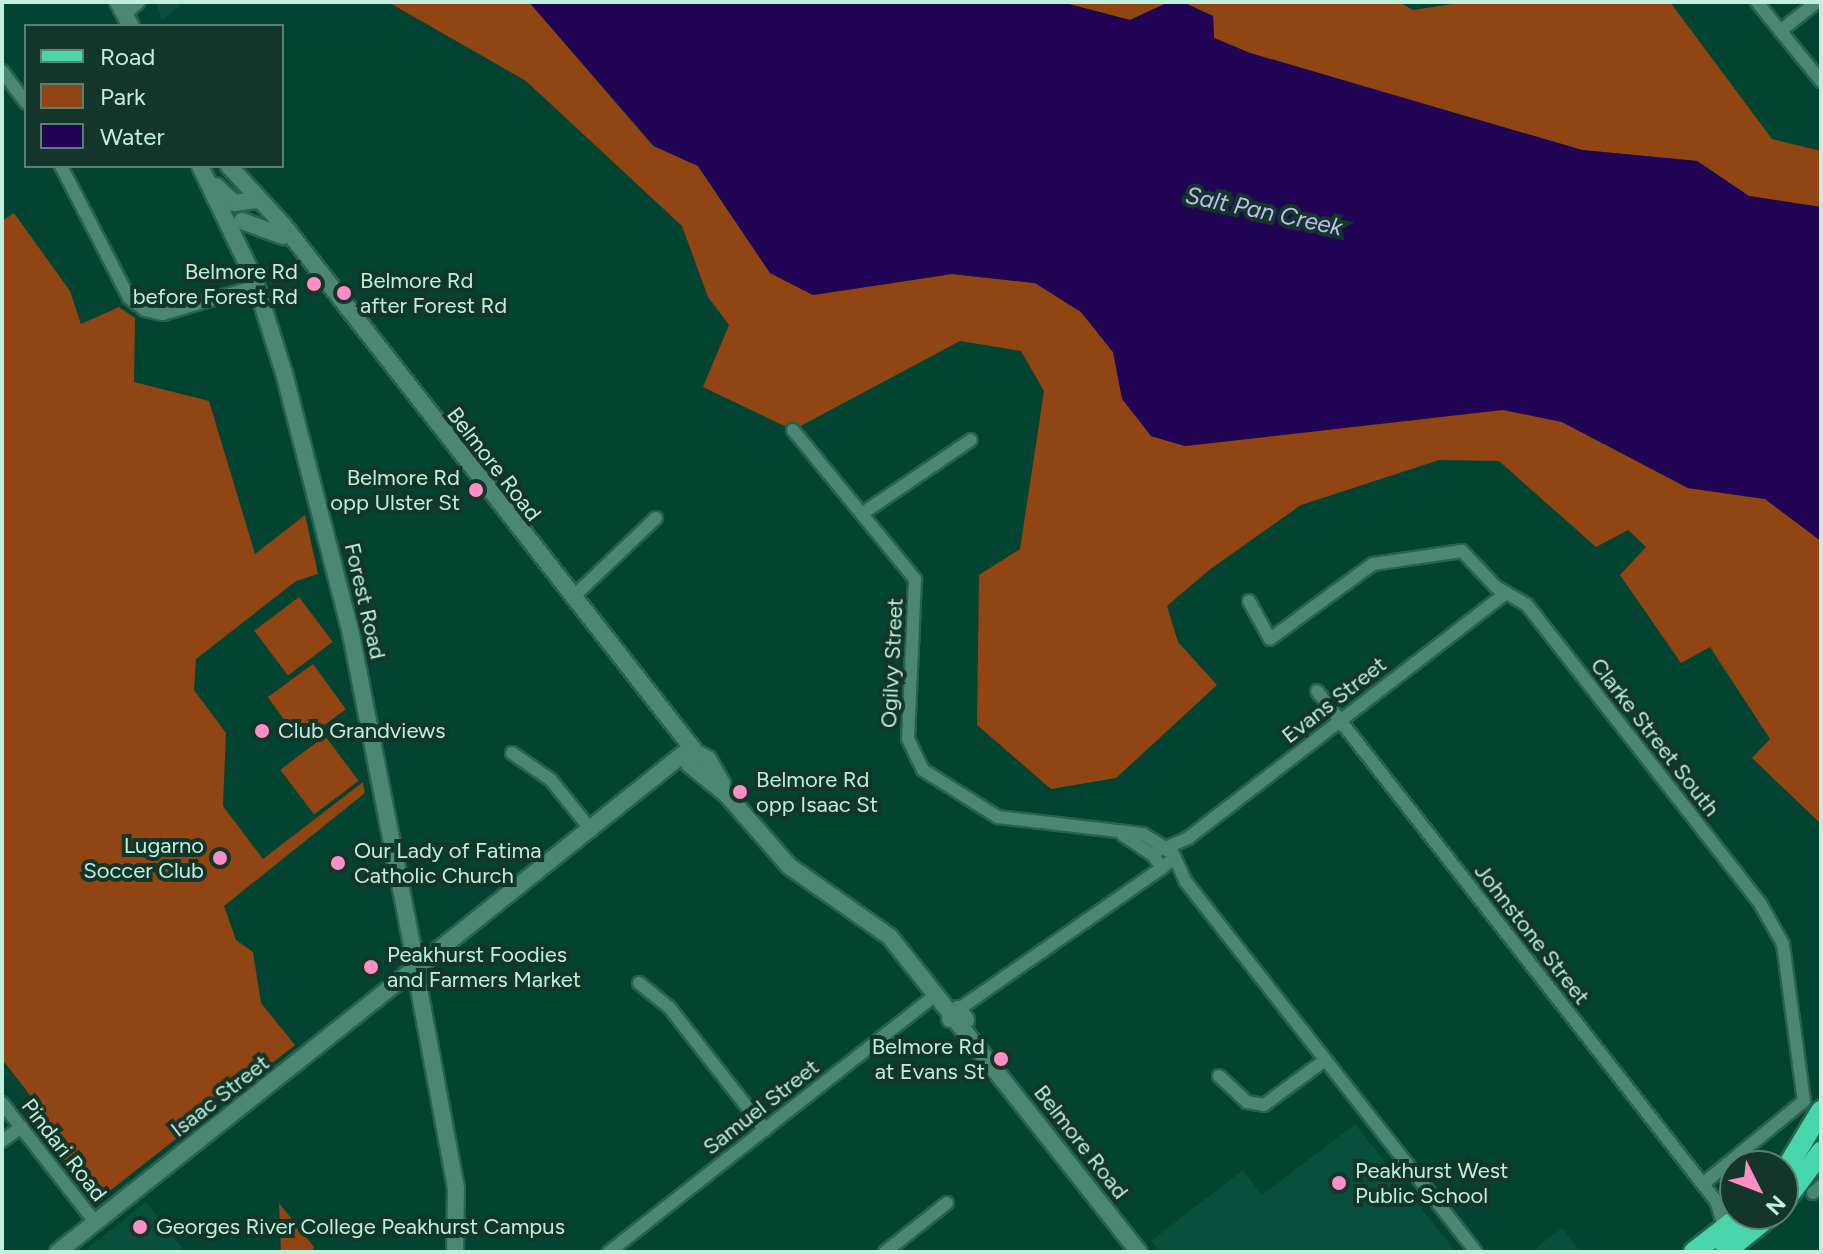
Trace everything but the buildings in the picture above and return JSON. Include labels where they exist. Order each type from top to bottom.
[{"type":"main road","points":[[1797,1150],[1821,1111]]},
{"type":"main road","points":[[1799,1182],[1821,1152]]},
{"type":"main road","points":[[1694,1252],[1729,1235]]},
{"type":"street","points":[[124,14],[139,2]]},
{"type":"street","points":[[1757,2],[1821,81]]},
{"type":"street","points":[[1780,31],[1817,2]]},
{"type":"street","points":[[2,71],[24,100]]},
{"type":"street","points":[[62,168],[129,298],[145,310],[163,314],[257,286]]},
{"type":"street","name":"Belmore Road","points":[[231,168],[661,710],[690,756],[784,861],[884,932],[959,1017],[988,1059],[1139,1252]]},
{"type":"street","name":"Forest Road","points":[[202,170],[235,214],[351,634],[456,1188],[455,1252]]},
{"type":"street","points":[[235,214],[258,200]]},
{"type":"street","name":"Belmore Road","points":[[235,214],[263,223],[294,244]]},
{"type":"street","name":"Ogilvy Street","points":[[793,430],[915,579],[908,727],[918,763],[998,817],[1123,835],[1163,858],[1186,882],[1476,1252]]},
{"type":"street","points":[[863,513],[971,440]]},
{"type":"street","points":[[572,598],[656,518]]},
{"type":"street","name":"Clarke Street South","points":[[1249,601],[1270,639],[1373,564],[1451,548],[1505,594],[1527,605],[1781,935],[1804,1101],[1703,1184]]},
{"type":"street","name":"Evans Street","points":[[959,1017],[1505,594]]},
{"type":"street","name":"Johnstone Street","points":[[1317,691],[1716,1201],[1729,1235],[1751,1252]]},
{"type":"street","points":[[512,753],[551,780],[592,831]]},
{"type":"street","name":"Isaac Street","points":[[58,1252],[690,756]]},
{"type":"street","points":[[639,983],[669,1007],[765,1130]]},
{"type":"street","name":"Samuel Street","points":[[609,1252],[937,994]]},
{"type":"street","points":[[1219,1076],[1247,1102],[1264,1105],[1325,1060]]},
{"type":"street","name":"Pindari Road","points":[[2,1103],[95,1222]]},
{"type":"street","points":[[2,1141],[21,1127]]},
{"type":"street","name":"Johnstone Street","points":[[1716,1201],[1729,1235]]},
{"type":"street","points":[[885,1252],[947,1203]]},
{"type":"shaded area","points":[[156,2],[178,2],[180,6],[162,20]]},
{"type":"shaded area","name":"Peakhurst West Public School","points":[[1355,1124],[1456,1252],[1160,1252],[1151,1241],[1243,1170],[1262,1195]]},
{"type":"shaded area","name":"Georges River College Peakhurst Campus","points":[[146,1202],[185,1252],[83,1252]]},
{"type":"shaded area","points":[[1562,1228],[1581,1252],[1531,1252]]},
{"type":"green space","points":[[388,2],[529,2],[653,146],[698,166],[770,273],[813,295],[952,274],[1035,283],[1081,312],[1113,352],[1151,436],[1185,446],[1503,409],[1562,422],[1688,488],[1765,499],[1821,541],[1821,824],[1752,758],[1770,739],[1710,647],[1681,663],[1620,575],[1646,547],[1628,530],[1596,547],[1499,461],[1439,460],[1301,505],[1209,570],[1167,606],[1178,642],[1217,685],[1116,778],[1051,789],[977,725],[979,575],[1020,549],[1044,391],[1021,351],[960,341],[793,430],[703,387],[729,325],[708,297],[682,226],[526,81]]},
{"type":"green space","points":[[1061,2],[1169,2],[1130,20]]},
{"type":"green space","points":[[1169,2],[1399,2],[1413,10],[1466,2],[1670,2],[1772,139],[1821,151],[1821,207],[1749,196],[1697,161],[1582,150],[1250,53],[1214,38],[1213,16],[1187,4]]},
{"type":"green space","points":[[14,213],[70,291],[81,324],[119,307],[135,318],[134,382],[209,401],[255,554],[305,515],[318,574],[296,581],[196,659],[194,690],[226,733],[223,806],[263,859],[363,782],[365,793],[224,906],[236,940],[253,952],[261,1003],[295,1045],[97,1201],[30,1117],[39,1107],[2,1059],[2,221]]},
{"type":"green space","points":[[299,597],[333,642],[288,675],[254,631]]},
{"type":"green space","points":[[313,664],[346,709],[301,742],[268,697]]},
{"type":"green space","points":[[325,736],[359,781],[314,814],[280,770]]},
{"type":"green space","points":[[279,1203],[314,1247],[312,1252],[281,1252]]},
{"type":"water","name":"Salt Pan Creek","points":[[529,2],[1061,2],[1130,20],[1169,2],[1187,4],[1213,16],[1214,38],[1250,53],[1582,150],[1697,161],[1749,196],[1821,207],[1821,541],[1765,499],[1688,488],[1562,422],[1503,410],[1185,446],[1151,436],[1122,399],[1113,352],[1081,312],[1035,283],[952,274],[813,295],[770,273],[698,166],[654,146]]},
{"type":"place","name":"Belmore Rd before Forest Rd","points":[[314,284]]},
{"type":"place","name":"Belmore Rd after Forest Rd","points":[[344,293]]},
{"type":"place","name":"Belmore Rd opp Ulster St","points":[[476,490]]},
{"type":"place","name":"Club Grandviews","points":[[262,731]]},
{"type":"place","name":"Belmore Rd opp Isaac St","points":[[740,792]]},
{"type":"place","name":"Lugarno Soccer Club","points":[[220,858]]},
{"type":"place","name":"Our Lady of Fatima Catholic Church","points":[[338,863]]},
{"type":"place","name":"Peakhurst Foodies and Farmers Market","points":[[371,967]]},
{"type":"place","name":"Belmore Rd at Evans St","points":[[1001,1059]]},
{"type":"place","name":"Peakhurst West Public School","points":[[1339,1183]]},
{"type":"place","name":"Georges River College Peakhurst Campus","points":[[140,1227]]}]
